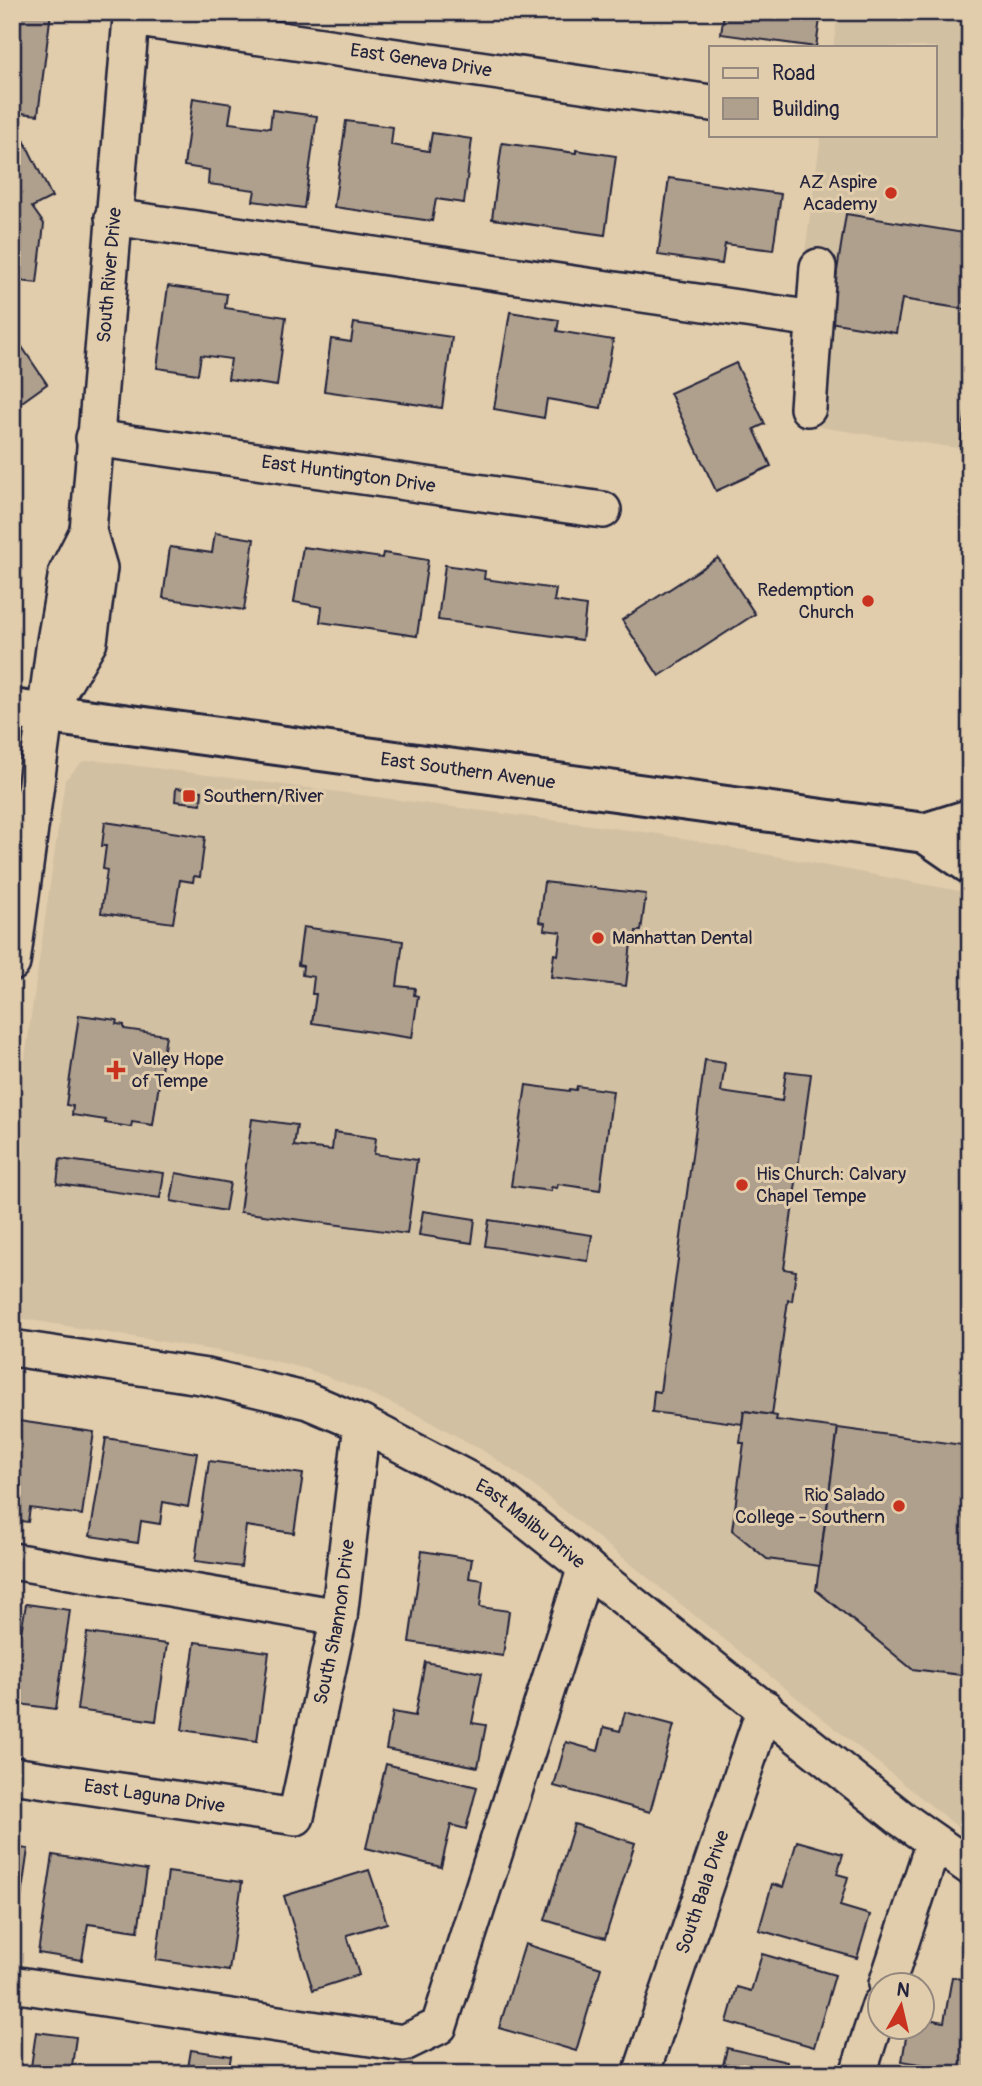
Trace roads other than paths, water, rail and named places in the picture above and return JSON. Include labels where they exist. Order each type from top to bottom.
[{"type":"main road","name":"East Southern Avenue","points":[[29,711],[925,833],[970,820]]},
{"type":"main road","name":"East Southern Avenue","points":[[925,833],[970,864]]},
{"type":"street","name":"East Geneva Drive","points":[[131,18],[709,103]]},
{"type":"street","name":"South River Drive","points":[[12,963],[29,711],[55,641],[67,572],[88,531],[131,18]]},
{"type":"street","points":[[113,218],[814,319]]},
{"type":"street","points":[[808,408],[818,267]]},
{"type":"street","name":"East Huntington Drive","points":[[94,439],[603,510]]},
{"type":"street","name":"East Malibu Drive","points":[[12,1348],[207,1377],[308,1401],[362,1424],[490,1491],[934,1842],[970,1867]]},
{"type":"street","name":"South Shannon Drive","points":[[296,1817],[339,1617],[362,1424]]},
{"type":"street","points":[[12,1561],[339,1617]]},
{"type":"street","points":[[12,1984],[404,2043],[439,2026],[586,1567]]},
{"type":"street","name":"South Bala Drive","points":[[641,2074],[765,1708]]},
{"type":"street","name":"East Laguna Drive","points":[[12,1775],[296,1817]]},
{"type":"street","points":[[892,1970],[934,1842]]},
{"type":"street","points":[[858,2074],[869,2040]]},
{"type":"place","name":"AZ Aspire Academy","points":[[891,193]]},
{"type":"place","name":"Redemption Church","points":[[868,601]]},
{"type":"place","name":"Southern/River","points":[[189,796]]},
{"type":"place","name":"Manhattan Dental","points":[[598,938]]},
{"type":"place","name":"Valley Hope of Tempe","points":[[116,1070]]},
{"type":"place","name":"His Church: Calvary Chapel Tempe","points":[[742,1185]]},
{"type":"place","name":"Rio Salado College - Southern","points":[[899,1506]]}]
